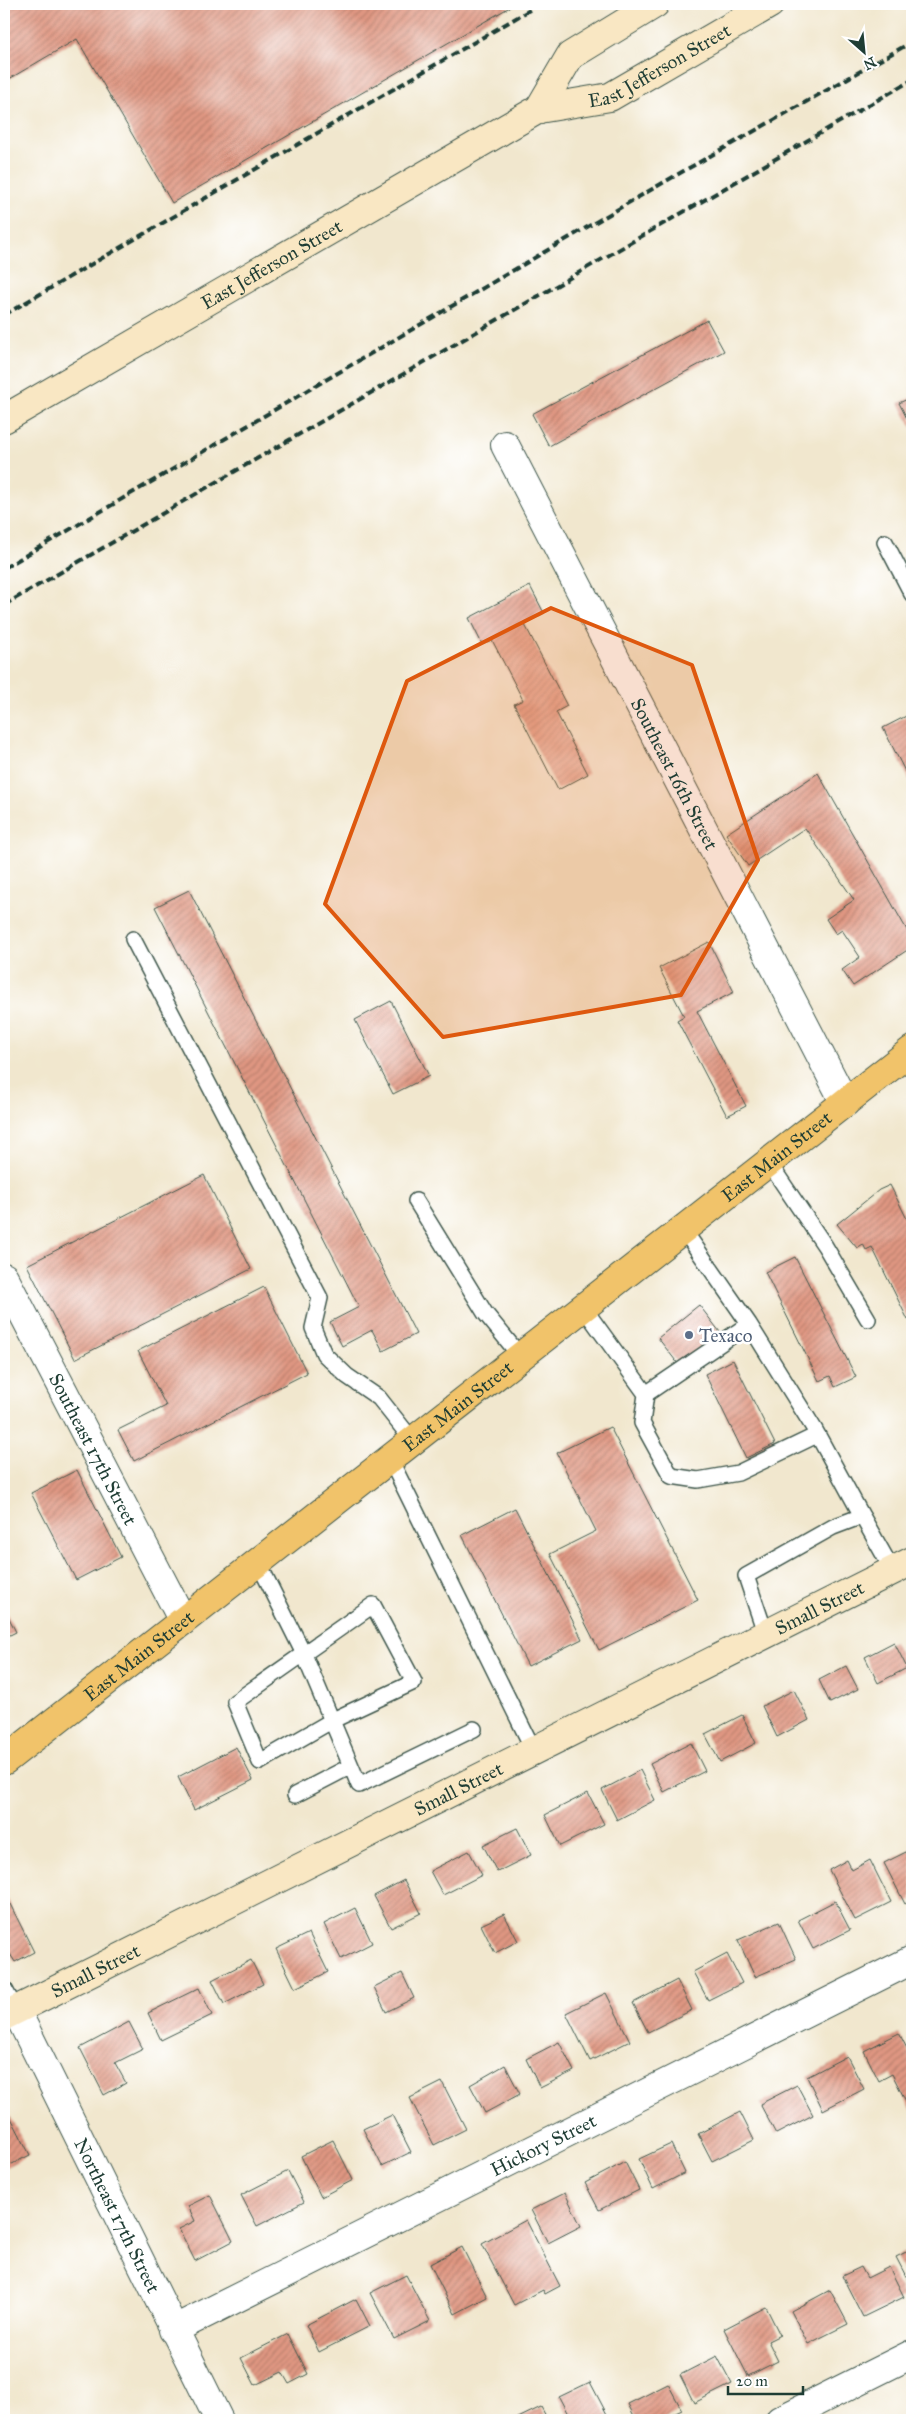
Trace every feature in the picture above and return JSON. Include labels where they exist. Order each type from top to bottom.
[{"type":"main road","name":"East Jefferson Street","points":[[539,109],[570,56],[655,4]]},
{"type":"main road","name":"East Jefferson Street","points":[[4,419],[539,109],[610,97],[770,4]]},
{"type":"main road","name":"East Main Street","points":[[4,1761],[912,1050]]},
{"type":"main road","name":"Small Street","points":[[8,2005],[534,1751],[903,1566]]},
{"type":"street","name":"Southeast 16th Street","points":[[504,445],[845,1103]]},
{"type":"street","name":"Southeast 17th Street","points":[[4,1277],[183,1621]]},
{"type":"street","name":"Hickory Street","points":[[173,2330],[912,1960]]},
{"type":"street","name":"Northeast 17th Street","points":[[8,2005],[219,2420]]},
{"type":"street","points":[[780,2420],[912,2354]]},
{"type":"lane","points":[[886,542],[912,594]]},
{"type":"lane","points":[[133,939],[320,1298],[313,1328],[324,1354],[347,1376],[379,1398],[412,1441]]},
{"type":"lane","points":[[769,1163],[825,1246],[868,1319]]},
{"type":"lane","points":[[416,1201],[485,1313],[520,1357]]},
{"type":"lane","points":[[683,1229],[749,1324],[817,1434],[862,1516],[903,1566]]},
{"type":"lane","points":[[583,1307],[646,1394],[642,1423],[671,1476],[698,1480],[738,1473],[817,1434]]},
{"type":"lane","points":[[646,1394],[749,1324]]},
{"type":"lane","points":[[390,1459],[534,1751]]},
{"type":"lane","points":[[766,1635],[746,1576],[833,1526],[862,1516]]},
{"type":"lane","points":[[258,1562],[303,1652],[334,1720],[359,1785],[474,1729]]},
{"type":"lane","points":[[373,1605],[414,1682],[334,1720],[260,1762],[235,1702],[303,1652],[373,1605]]},
{"type":"lane","points":[[295,1795],[351,1766]]},
{"type":"highlighted area","points":[[551,608],[692,665],[758,860],[681,995],[443,1037],[325,904],[407,681]]},
{"type":"building","points":[[4,4],[515,4],[172,203],[77,39],[4,82]]},
{"type":"building","points":[[707,320],[724,351],[549,446],[532,414]]},
{"type":"building","points":[[912,397],[912,428],[899,403]]},
{"type":"building","points":[[530,586],[544,613],[524,623],[567,706],[556,712],[588,774],[558,790],[514,704],[523,700],[492,640],[482,644],[469,618]]},
{"type":"building","points":[[912,713],[912,785],[883,728]]},
{"type":"building","points":[[818,773],[912,939],[912,947],[853,986],[842,970],[860,957],[842,930],[836,934],[826,919],[854,900],[805,828],[748,866],[726,834]]},
{"type":"building","points":[[189,890],[416,1334],[383,1351],[372,1330],[342,1346],[330,1322],[359,1307],[155,907]]},
{"type":"building","points":[[709,942],[734,992],[697,1011],[746,1106],[727,1116],[677,1020],[684,1016],[659,968]]},
{"type":"building","points":[[391,1001],[429,1076],[393,1094],[355,1020]]},
{"type":"building","points":[[204,1175],[251,1269],[75,1359],[27,1265]]},
{"type":"building","points":[[890,1185],[912,1229],[912,1318],[908,1320],[872,1247],[866,1250],[863,1244],[857,1248],[837,1224],[879,1190]]},
{"type":"building","points":[[795,1257],[856,1377],[835,1387],[830,1376],[819,1381],[765,1272]]},
{"type":"building","points":[[264,1287],[307,1373],[134,1461],[118,1430],[166,1406],[138,1351]]},
{"type":"building","name":"Texaco","points":[[699,1305],[720,1332],[679,1365],[658,1338]]},
{"type":"building","points":[[733,1360],[775,1444],[746,1458],[705,1374]]},
{"type":"building","points":[[610,1427],[698,1600],[599,1650],[550,1554],[596,1531],[557,1453]]},
{"type":"building","points":[[77,1470],[121,1557],[76,1580],[31,1493]]},
{"type":"building","points":[[515,1508],[582,1639],[528,1666],[462,1535]]},
{"type":"building","points":[[4,1608],[16,1632],[4,1638]]},
{"type":"building","points":[[894,1642],[907,1668],[878,1683],[865,1657]]},
{"type":"building","points":[[846,1666],[858,1689],[830,1703],[819,1680]]},
{"type":"building","points":[[794,1690],[809,1720],[777,1737],[762,1706]]},
{"type":"building","points":[[742,1715],[756,1743],[720,1762],[705,1734]]},
{"type":"building","points":[[691,1743],[705,1771],[664,1792],[650,1764]]},
{"type":"building","points":[[236,1747],[253,1780],[194,1810],[178,1777]]},
{"type":"building","points":[[640,1770],[655,1800],[617,1820],[602,1790]]},
{"type":"building","points":[[588,1793],[604,1824],[560,1846],[545,1815]]},
{"type":"building","points":[[517,1828],[531,1855],[497,1872],[483,1845]]},
{"type":"building","points":[[912,1849],[912,1900],[905,1904],[884,1863]]},
{"type":"building","points":[[469,1851],[482,1875],[443,1895],[430,1871]]},
{"type":"building","points":[[847,1860],[852,1870],[870,1860],[891,1902],[855,1920],[829,1870]]},
{"type":"building","points":[[404,1880],[421,1913],[391,1928],[374,1896]]},
{"type":"building","points":[[4,1892],[34,1952],[15,1962],[10,1954],[5,1956],[4,1954]]},
{"type":"building","points":[[835,1901],[850,1930],[813,1949],[798,1920]]},
{"type":"building","points":[[355,1908],[372,1943],[341,1959],[324,1924]]},
{"type":"building","points":[[504,1914],[518,1941],[495,1953],[481,1925]]},
{"type":"building","points":[[779,1922],[796,1959],[755,1977],[738,1940]]},
{"type":"building","points":[[309,1933],[328,1972],[295,1988],[276,1949]]},
{"type":"building","points":[[727,1954],[742,1983],[708,2000],[693,1972]]},
{"type":"building","points":[[251,1960],[263,1984],[224,2004],[212,1980]]},
{"type":"building","points":[[402,1973],[414,1998],[386,2012],[374,1987]]},
{"type":"building","points":[[677,1980],[692,2010],[648,2032],[633,2003]]},
{"type":"building","points":[[199,1988],[212,2015],[161,2040],[148,2013]]},
{"type":"building","points":[[606,1993],[630,2041],[590,2061],[566,2013]]},
{"type":"building","points":[[129,2022],[143,2049],[115,2063],[126,2083],[104,2095],[80,2048]]},
{"type":"building","points":[[899,2033],[912,2058],[912,2113],[892,2074],[879,2081],[864,2051]]},
{"type":"building","points":[[559,2042],[574,2071],[540,2088],[526,2059]]},
{"type":"building","points":[[847,2056],[864,2089],[823,2110],[807,2077]]},
{"type":"building","points":[[505,2065],[520,2094],[485,2113],[470,2085]]},
{"type":"building","points":[[442,2082],[466,2129],[434,2145],[410,2098]]},
{"type":"building","points":[[797,2085],[813,2115],[776,2134],[760,2104]]},
{"type":"building","points":[[7,2110],[30,2155],[4,2168],[4,2112]]},
{"type":"building","points":[[740,2112],[754,2140],[712,2161],[698,2134]]},
{"type":"building","points":[[392,2115],[411,2152],[382,2166],[363,2129]]},
{"type":"building","points":[[333,2140],[353,2180],[321,2197],[301,2156]]},
{"type":"building","points":[[671,2144],[685,2173],[653,2189],[639,2159]]},
{"type":"building","points":[[625,2162],[639,2190],[599,2210],[585,2183]]},
{"type":"building","points":[[288,2171],[304,2202],[257,2226],[241,2195]]},
{"type":"building","points":[[565,2193],[581,2226],[548,2243],[531,2210]]},
{"type":"building","points":[[210,2195],[233,2241],[195,2261],[179,2229],[195,2221],[188,2206]]},
{"type":"building","points":[[526,2220],[560,2286],[545,2294],[543,2290],[514,2305],[482,2244]]},
{"type":"building","points":[[462,2247],[487,2297],[455,2314],[430,2264]]},
{"type":"building","points":[[912,2249],[912,2288],[896,2257]]},
{"type":"building","points":[[861,2267],[867,2278],[889,2267],[904,2297],[863,2317],[842,2276]]},
{"type":"building","points":[[406,2275],[430,2321],[394,2339],[370,2293]]},
{"type":"building","points":[[830,2290],[848,2324],[808,2344],[791,2311]]},
{"type":"building","points":[[356,2299],[370,2326],[319,2352],[306,2325]]},
{"type":"building","points":[[766,2307],[780,2335],[768,2341],[778,2361],[748,2376],[724,2329]]},
{"type":"building","points":[[288,2334],[308,2374],[289,2384],[282,2372],[255,2385],[241,2358]]},
{"type":"building","points":[[717,2356],[732,2384],[694,2403],[680,2375]]},
{"type":"building","points":[[590,2382],[610,2420],[571,2420],[559,2397]]},
{"type":"building","points":[[668,2384],[682,2410],[661,2420],[636,2420],[628,2404]]},
{"type":"building","points":[[541,2407],[548,2420],[514,2420]]},
{"type":"railway","points":[[4,315],[540,4]]},
{"type":"railway","points":[[4,568],[666,181],[912,42]]},
{"type":"railway","points":[[4,605],[912,80]]},
{"type":"place","name":"Texaco","points":[[689,1335]]}]
